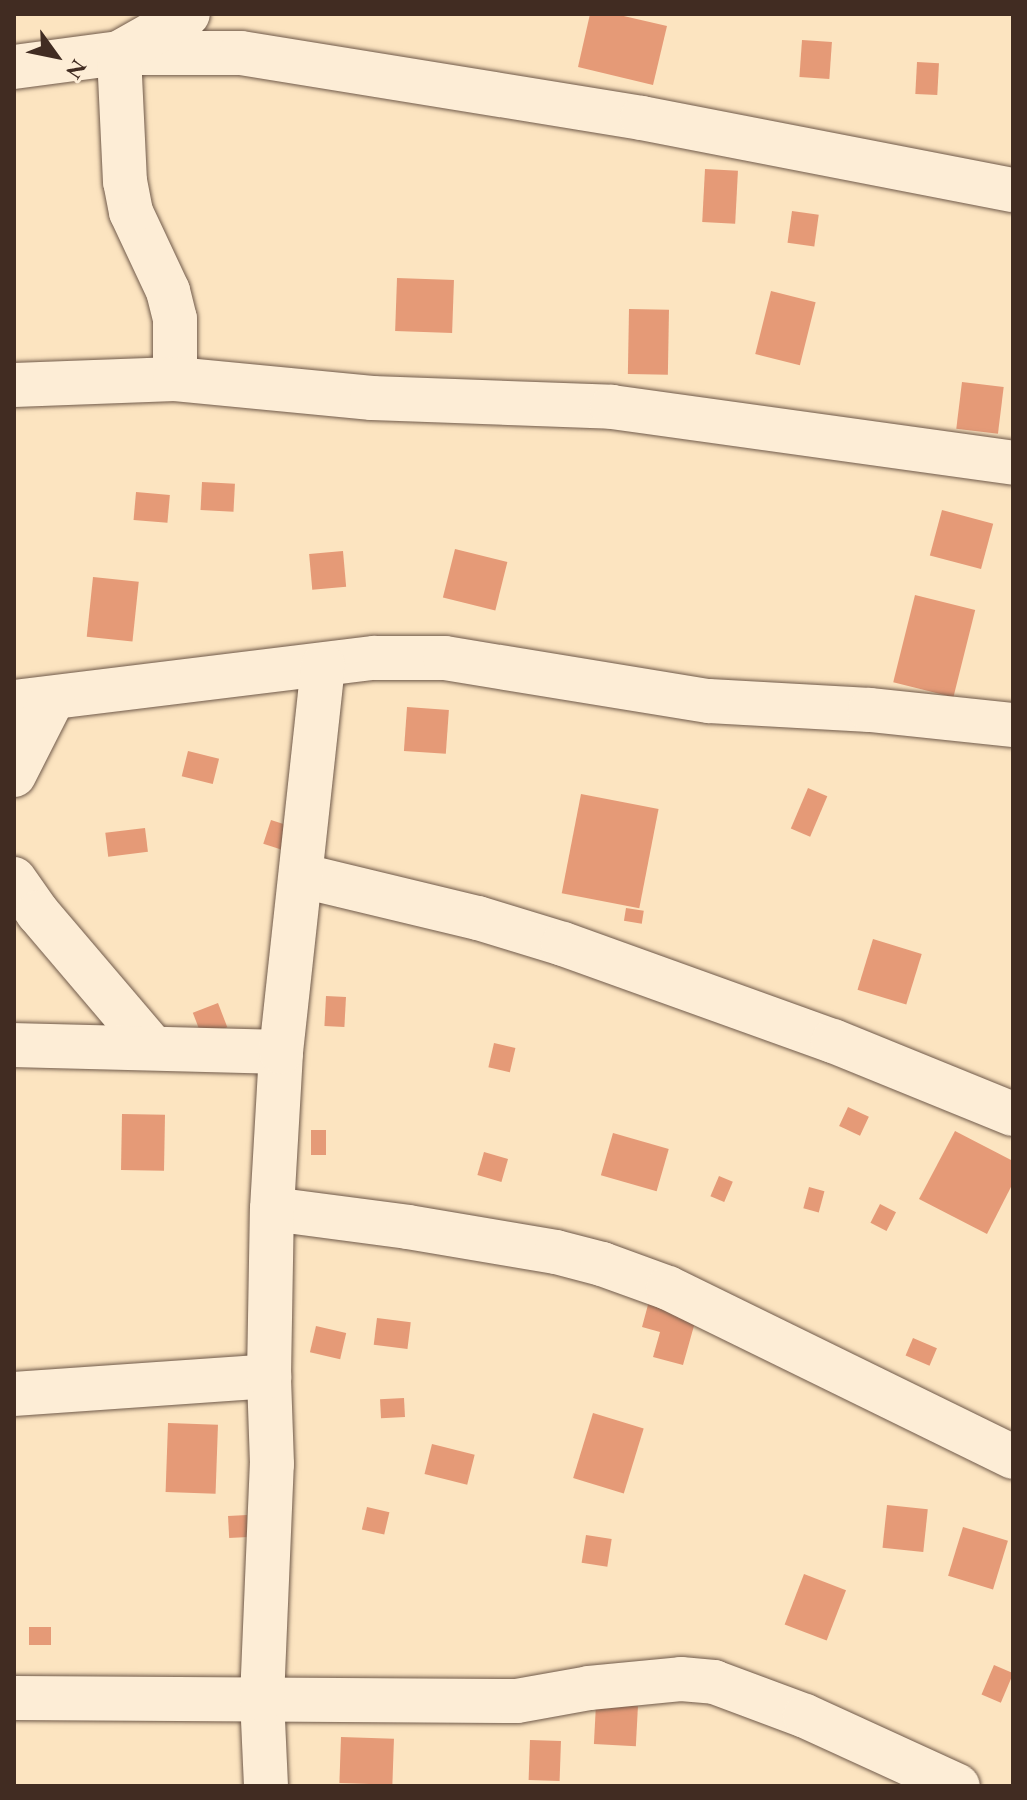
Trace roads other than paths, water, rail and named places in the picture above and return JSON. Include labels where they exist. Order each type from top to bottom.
[{"type":"street","points":[[119,53],[188,14]]},
{"type":"street","points":[[119,53],[125,182],[131,212],[168,291],[175,319],[175,379]]},
{"type":"street","points":[[14,67],[119,53],[241,53],[642,118],[1013,190]]},
{"type":"street","points":[[14,385],[175,379],[372,398],[612,407],[1013,463]]},
{"type":"street","points":[[14,775],[33,700],[374,658],[445,658],[709,701],[870,710],[1013,725]]},
{"type":"street","points":[[266,1786],[262,1699],[272,1464],[269,1376],[272,1209],[281,1052],[303,876],[323,665]]},
{"type":"street","points":[[303,876],[478,918],[563,944],[833,1041],[1013,1114]]},
{"type":"street","points":[[14,879],[38,913],[152,1047]]},
{"type":"street","points":[[14,1045],[281,1052]]},
{"type":"street","points":[[272,1209],[408,1227],[556,1252],[602,1264],[668,1288],[1013,1457]]},
{"type":"street","points":[[14,1394],[269,1376]]},
{"type":"street","points":[[14,1698],[517,1701],[589,1688],[681,1679],[714,1682],[805,1716],[958,1786]]}]
